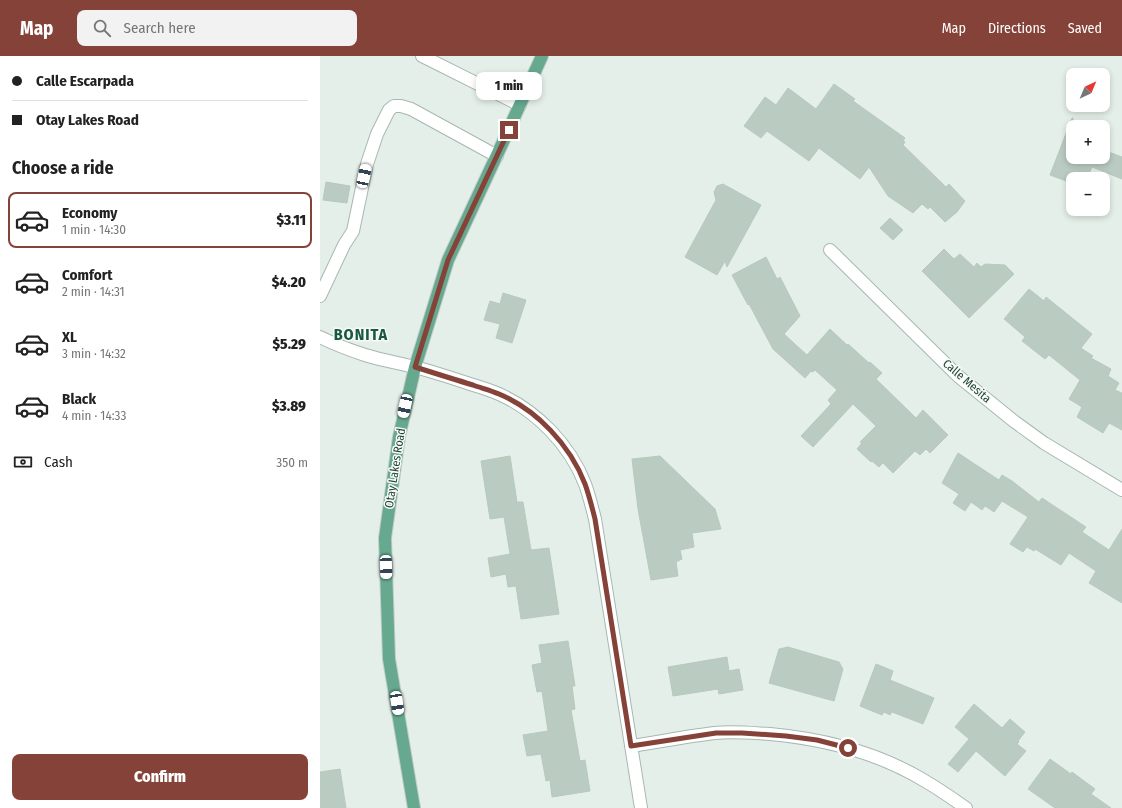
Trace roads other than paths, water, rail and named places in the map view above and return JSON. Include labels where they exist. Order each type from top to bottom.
[{"type":"main road","name":"Otay Lakes Road","points":[[414,808],[389,659],[385,538],[399,437],[415,367],[448,260],[542,56]]},
{"type":"street","points":[[422,56],[520,105]]},
{"type":"street","points":[[320,296],[352,231],[367,164],[377,134],[390,110],[394,106],[401,106],[411,109],[497,156]]},
{"type":"street","name":"Calle Mesita","points":[[830,250],[958,376],[1015,422],[1044,443],[1122,490]]},
{"type":"street","points":[[320,338],[366,355],[415,367],[498,393],[529,411],[555,435],[566,450],[584,482],[595,519],[641,808]]},
{"type":"street","points":[[631,746],[716,733],[763,733],[817,740],[848,748],[894,765],[925,781],[966,808]]},
{"type":"district","name":"BONITA","points":[[361,334]]}]
